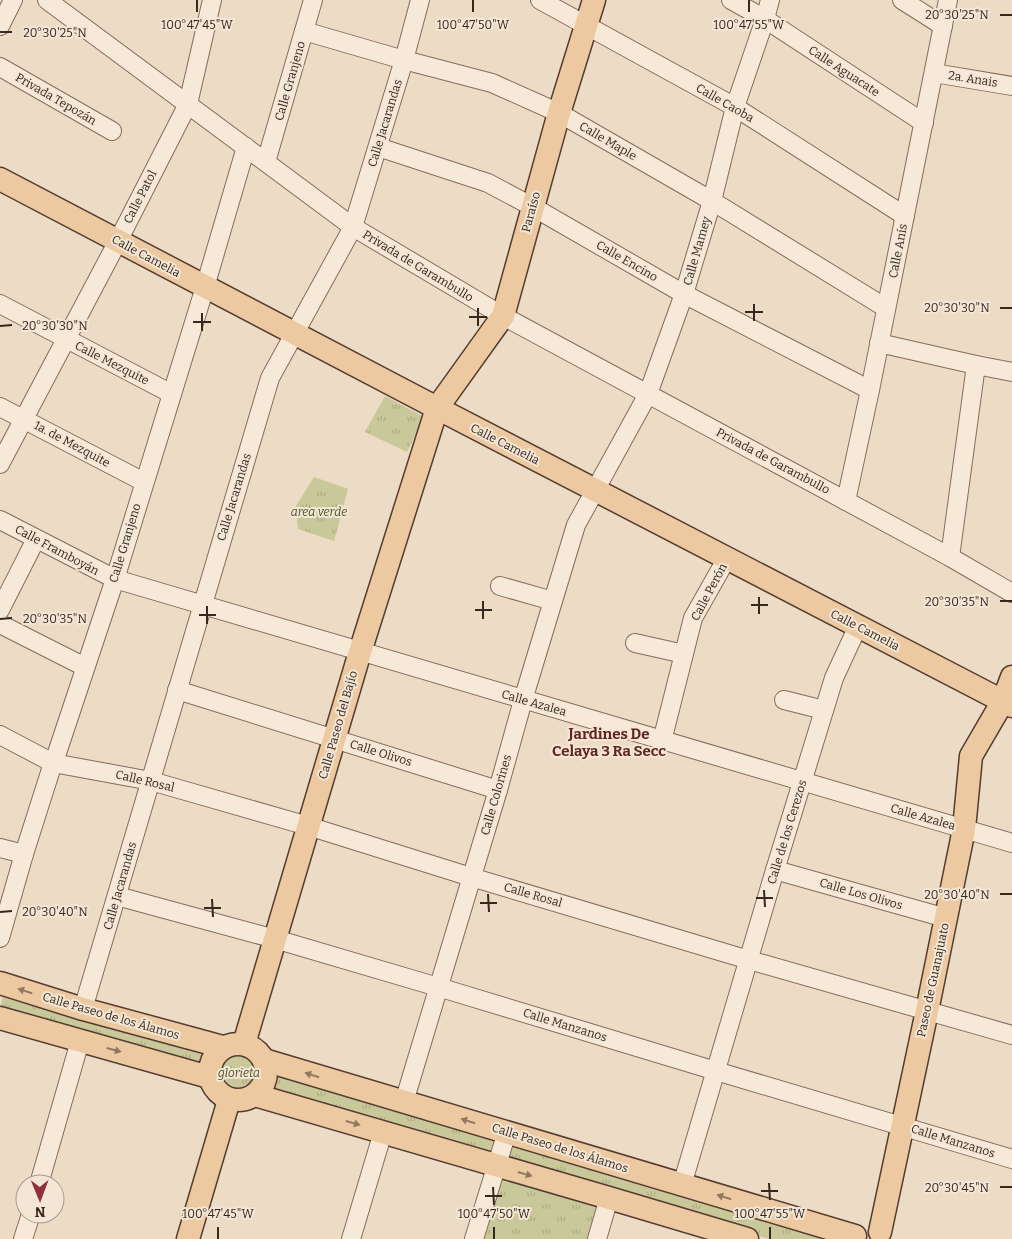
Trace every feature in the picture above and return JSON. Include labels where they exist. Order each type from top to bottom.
[{"type":"main road","name":"Paraíso","points":[[437,408],[503,316],[559,113],[594,0]]},
{"type":"main road","name":"Calle Camelia","points":[[0,179],[294,334],[1007,703]]},
{"type":"main road","name":"Calle Paseo del Bajío","points":[[234,1045],[275,939],[360,652],[437,408]]},
{"type":"main road","name":"Paseo de Guanajuato","points":[[886,1235],[903,1126],[964,829],[972,756],[1007,703],[1012,677]]},
{"type":"main road","name":"Calle Paseo de los Álamos","points":[[0,983],[83,1008],[234,1045]]},
{"type":"main road","points":[[0,1018],[209,1077]]},
{"type":"main road","points":[[234,1045],[256,1050],[264,1060],[267,1073],[264,1085],[255,1095],[243,1101],[229,1100],[216,1091],[209,1077],[211,1060],[234,1045]]},
{"type":"main road","name":"Calle Paseo de los Álamos","points":[[264,1060],[854,1238]]},
{"type":"main road","points":[[255,1095],[609,1198],[720,1235],[747,1239]]},
{"type":"main road","points":[[188,1239],[229,1100]]},
{"type":"main road","points":[[854,1238],[867,1231],[886,1235]]},
{"type":"street","points":[[0,26],[14,0]]},
{"type":"street","name":"Privada de Garambullo","points":[[47,0],[353,227],[503,316],[950,557],[1012,593]]},
{"type":"street","name":"Calle Patol","points":[[0,464],[188,104],[212,0]]},
{"type":"street","name":"Calle Granjeno","points":[[266,162],[314,0]]},
{"type":"street","name":"Calle Jacarandas","points":[[83,1008],[270,378],[353,227],[404,60],[420,0]]},
{"type":"street","name":"Calle Caoba","points":[[540,0],[734,107],[905,216]]},
{"type":"street","name":"Calle Aguacate","points":[[731,0],[765,19],[924,123]]},
{"type":"street","name":"Calle Mamey","points":[[594,490],[648,394],[684,294],[712,201],[734,107],[770,0]]},
{"type":"street","points":[[902,0],[943,26]]},
{"type":"street","name":"Calle Anís","points":[[846,501],[948,0]]},
{"type":"street","name":"Calle Maple","points":[[304,32],[492,83],[559,113],[712,201],[886,308]]},
{"type":"street","name":"Privada Tepozán","points":[[0,67],[112,131]]},
{"type":"street","name":"2a. Anais","points":[[934,73],[1012,86]]},
{"type":"street","name":"Calle Granjeno","points":[[0,938],[24,854],[172,394],[246,147]]},
{"type":"street","name":"Calle Encino","points":[[378,147],[488,183],[684,294],[870,390]]},
{"type":"street","name":"Calle Mezquite","points":[[0,304],[172,394]]},
{"type":"street","points":[[879,343],[1012,372]]},
{"type":"street","points":[[950,557],[976,365]]},
{"type":"street","name":"1a. de Mezquite","points":[[0,407],[144,482]]},
{"type":"street","name":"Calle Colorines","points":[[404,1102],[576,524],[594,490]]},
{"type":"street","name":"Calle Framboyán","points":[[0,520],[114,579]]},
{"type":"street","points":[[0,610],[36,539]]},
{"type":"street","name":"Calle Perón","points":[[662,741],[693,618],[727,558]]},
{"type":"street","name":"Calle Azalea","points":[[114,579],[1012,843]]},
{"type":"street","points":[[500,586],[553,601]]},
{"type":"street","points":[[0,624],[85,667]]},
{"type":"street","name":"Calle de los Cerezos","points":[[682,1185],[834,678],[858,626]]},
{"type":"street","points":[[635,643],[684,654]]},
{"type":"street","name":"Calle Olivos","points":[[177,690],[498,790]]},
{"type":"street","points":[[784,700],[824,710]]},
{"type":"street","name":"Calle Rosal","points":[[0,735],[53,763],[151,780],[749,960],[1012,1035]]},
{"type":"street","points":[[0,848],[24,854]]},
{"type":"street","name":"Calle Los Olivos","points":[[776,870],[946,918]]},
{"type":"street","name":"Calle Manzanos","points":[[117,896],[275,939],[1012,1159]]},
{"type":"street","points":[[42,1174],[80,1041]]},
{"type":"street","points":[[351,1239],[383,1132]]},
{"type":"street","points":[[474,1239],[507,1132]]},
{"type":"street","points":[[598,1239],[609,1198]]},
{"type":"street","points":[[24,1239],[28,1224]]},
{"type":"green space","points":[[385,396],[424,417],[407,452],[365,432]]},
{"type":"green space","name":"area verde","points":[[314,477],[348,489],[334,541],[298,529],[296,506]]},
{"type":"green space","points":[[3,995],[207,1056],[203,1061],[204,1070],[0,1010]]},
{"type":"green space","name":"glorieta","points":[[234,1053],[245,1053],[253,1057],[259,1069],[255,1085],[245,1093],[232,1093],[219,1080],[220,1066]]},
{"type":"green space","points":[[275,1074],[841,1239],[769,1239],[270,1094]]},
{"type":"green space","points":[[500,1175],[600,1204],[590,1239],[481,1239]]},
{"type":"district","name":"Jardines De Celaya 3 Ra Secc","points":[[609,742]]}]
